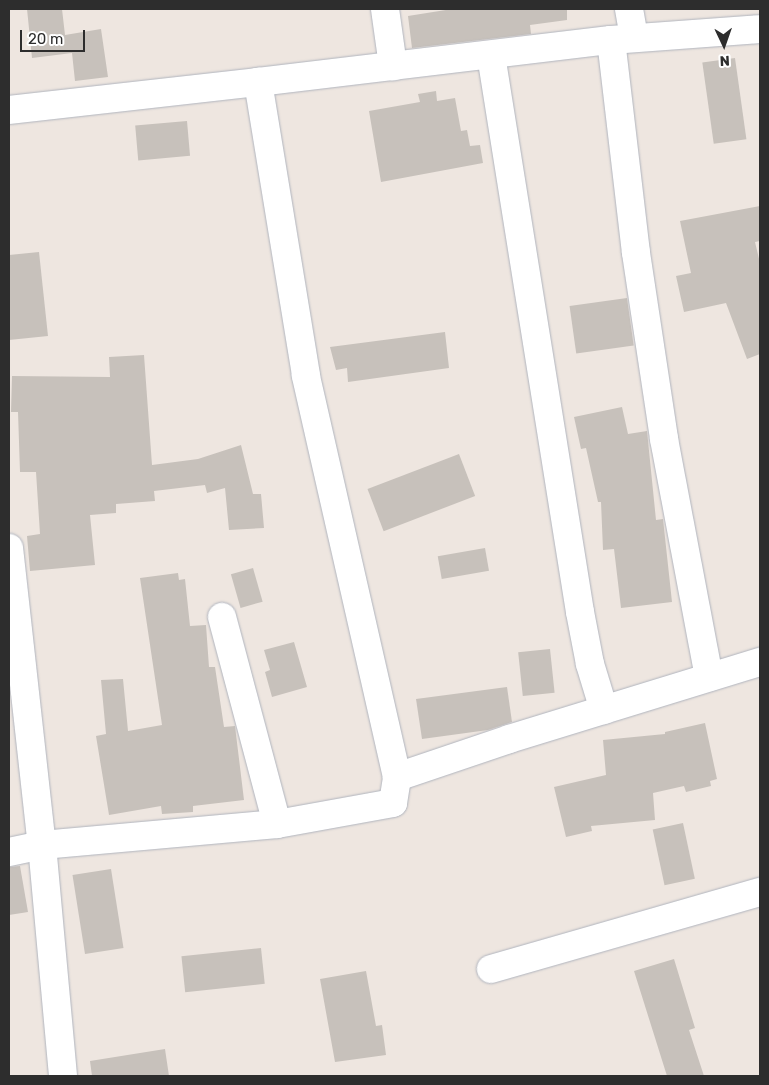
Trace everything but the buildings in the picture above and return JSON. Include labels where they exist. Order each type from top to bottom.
[{"type":"street","points":[[385,9],[393,66]]},
{"type":"street","points":[[629,9],[622,39],[636,253],[659,410],[709,677]]},
{"type":"street","points":[[9,110],[622,39],[760,29]]},
{"type":"street","points":[[491,54],[580,612],[590,664],[604,710]]},
{"type":"street","points":[[9,852],[42,845],[277,824],[393,803],[397,777],[306,375],[258,82]]},
{"type":"street","points":[[9,548],[42,845],[63,1076]]},
{"type":"street","points":[[222,618],[277,824]]},
{"type":"street","points":[[397,777],[760,662]]},
{"type":"street","points":[[491,970],[760,892]]}]
